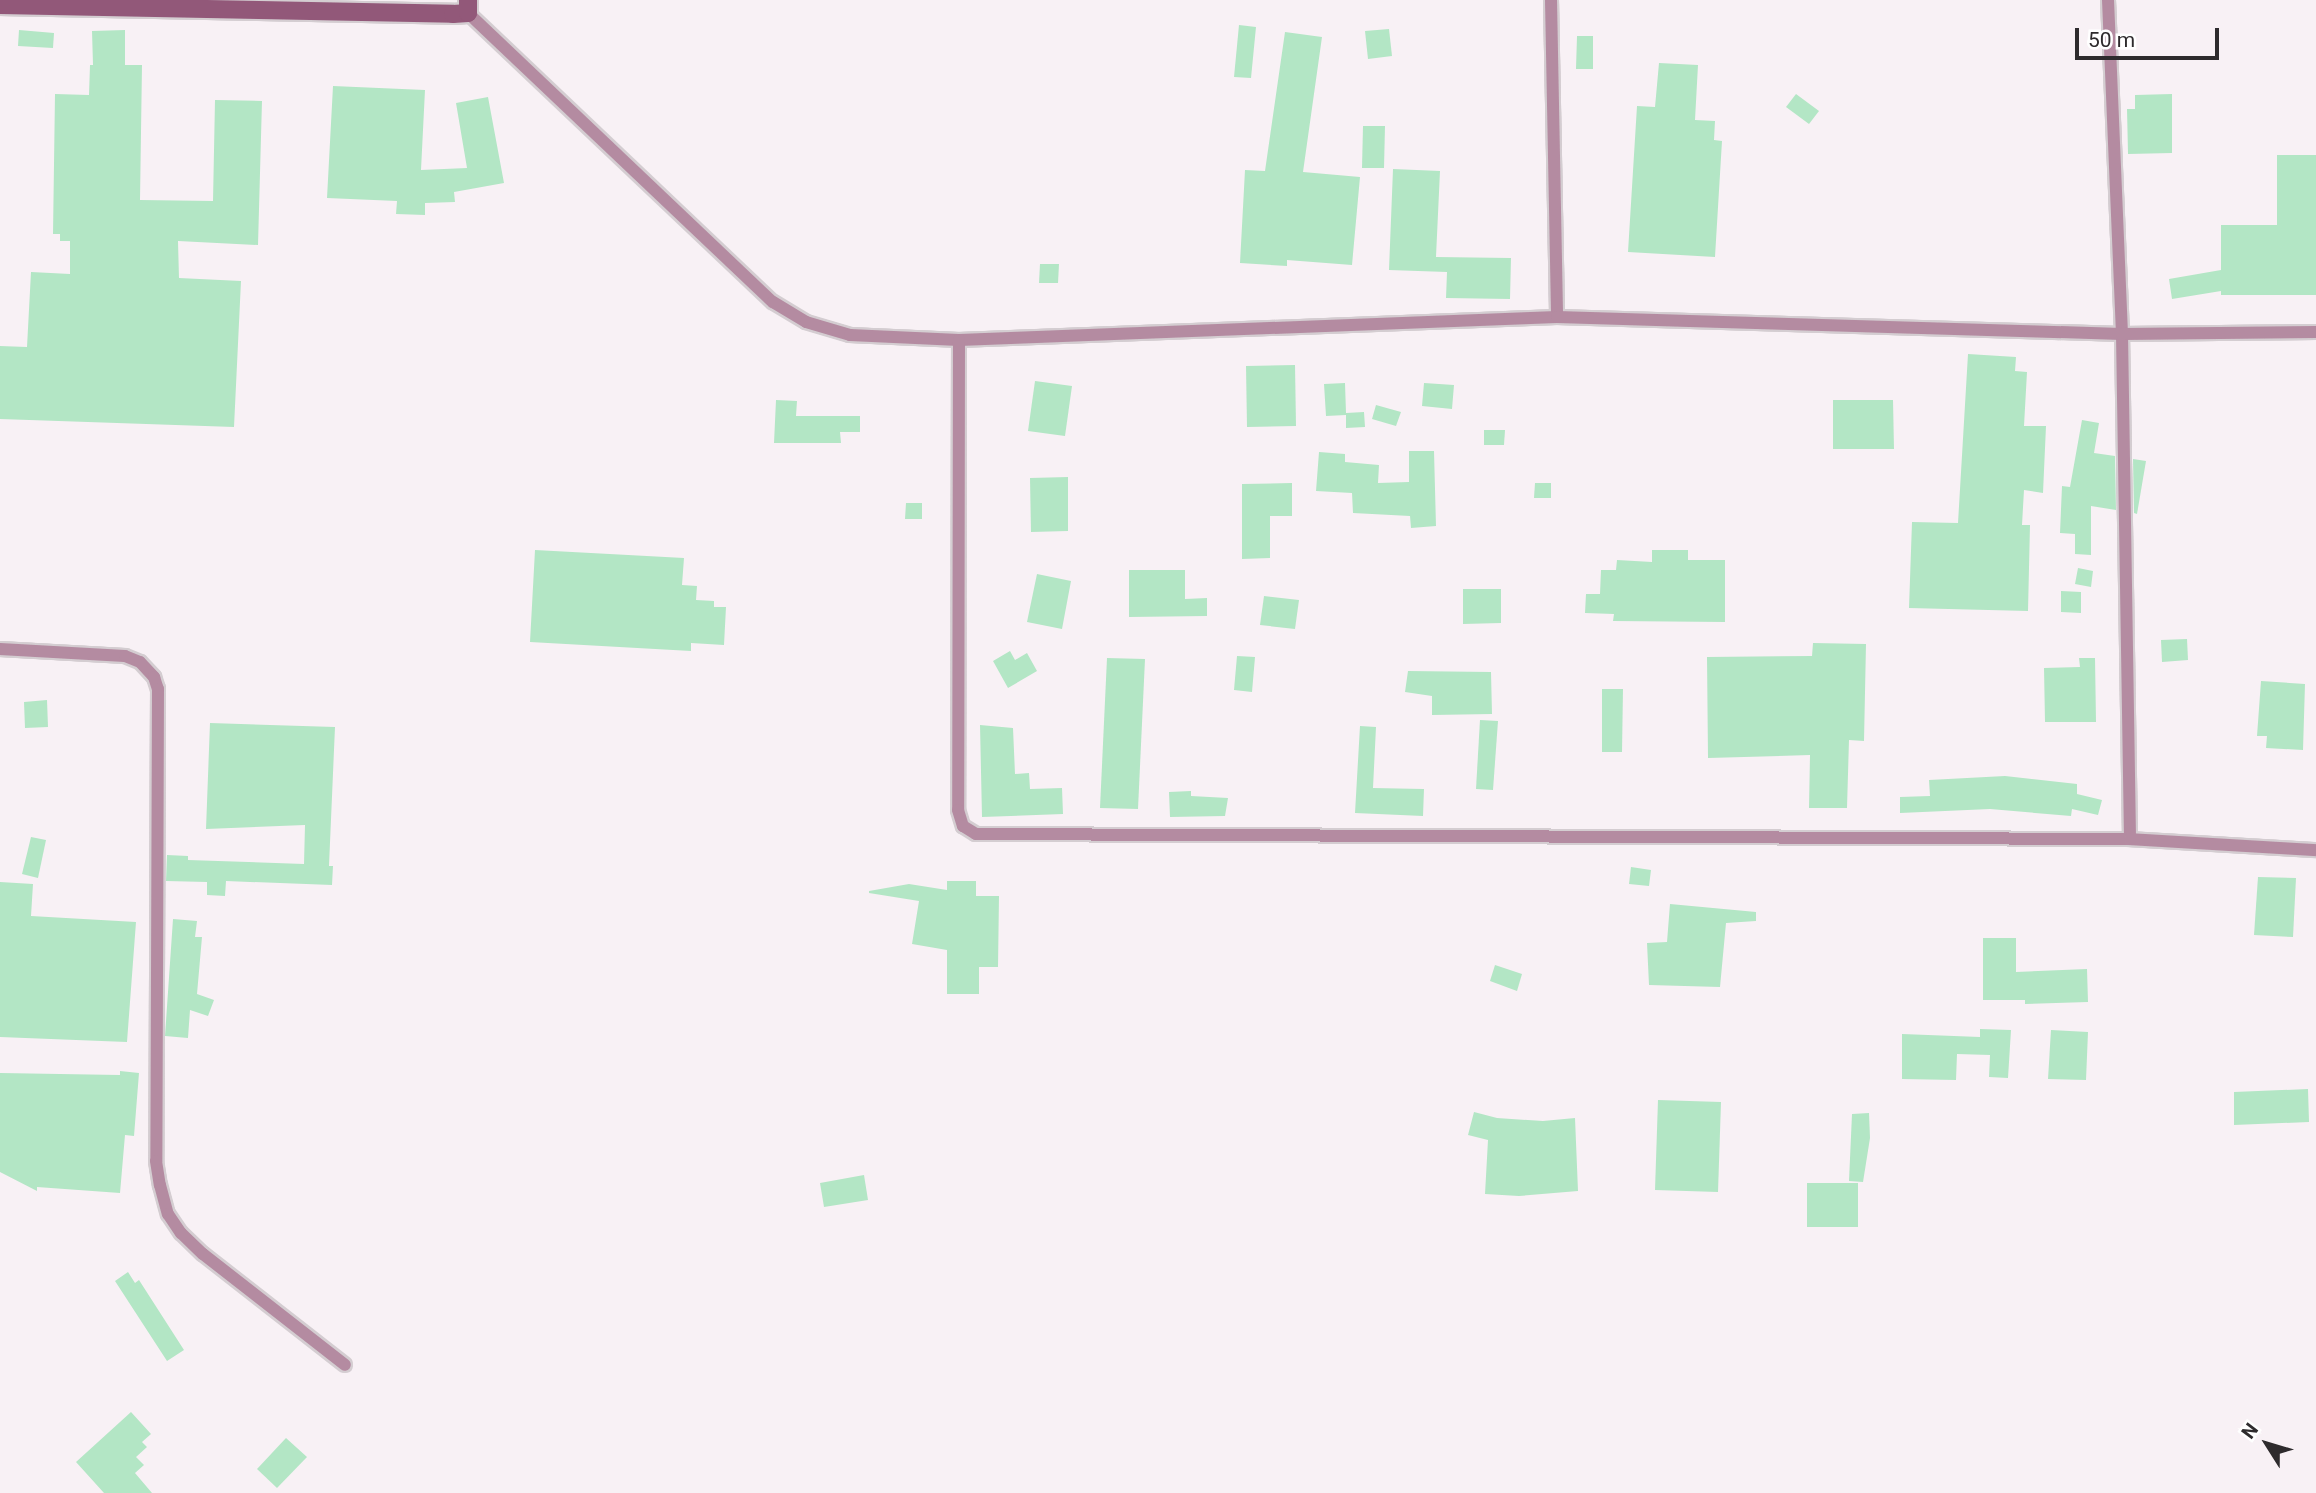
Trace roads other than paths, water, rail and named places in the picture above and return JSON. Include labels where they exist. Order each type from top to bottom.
[{"type":"main road","points":[[0,5],[468,6]]},
{"type":"lane","points":[[1551,0],[1557,317]]},
{"type":"lane","points":[[2108,0],[2122,334],[2130,839]]},
{"type":"lane","points":[[468,6],[773,302],[806,322],[850,335],[959,340],[1557,317],[2122,334],[2316,332]]},
{"type":"lane","points":[[959,340],[957,810],[963,826],[976,834],[2130,839],[2316,850]]},
{"type":"lane","points":[[0,649],[125,656],[141,662],[154,677],[158,689],[156,1161],[168,1214],[188,1240],[345,1365]]}]
